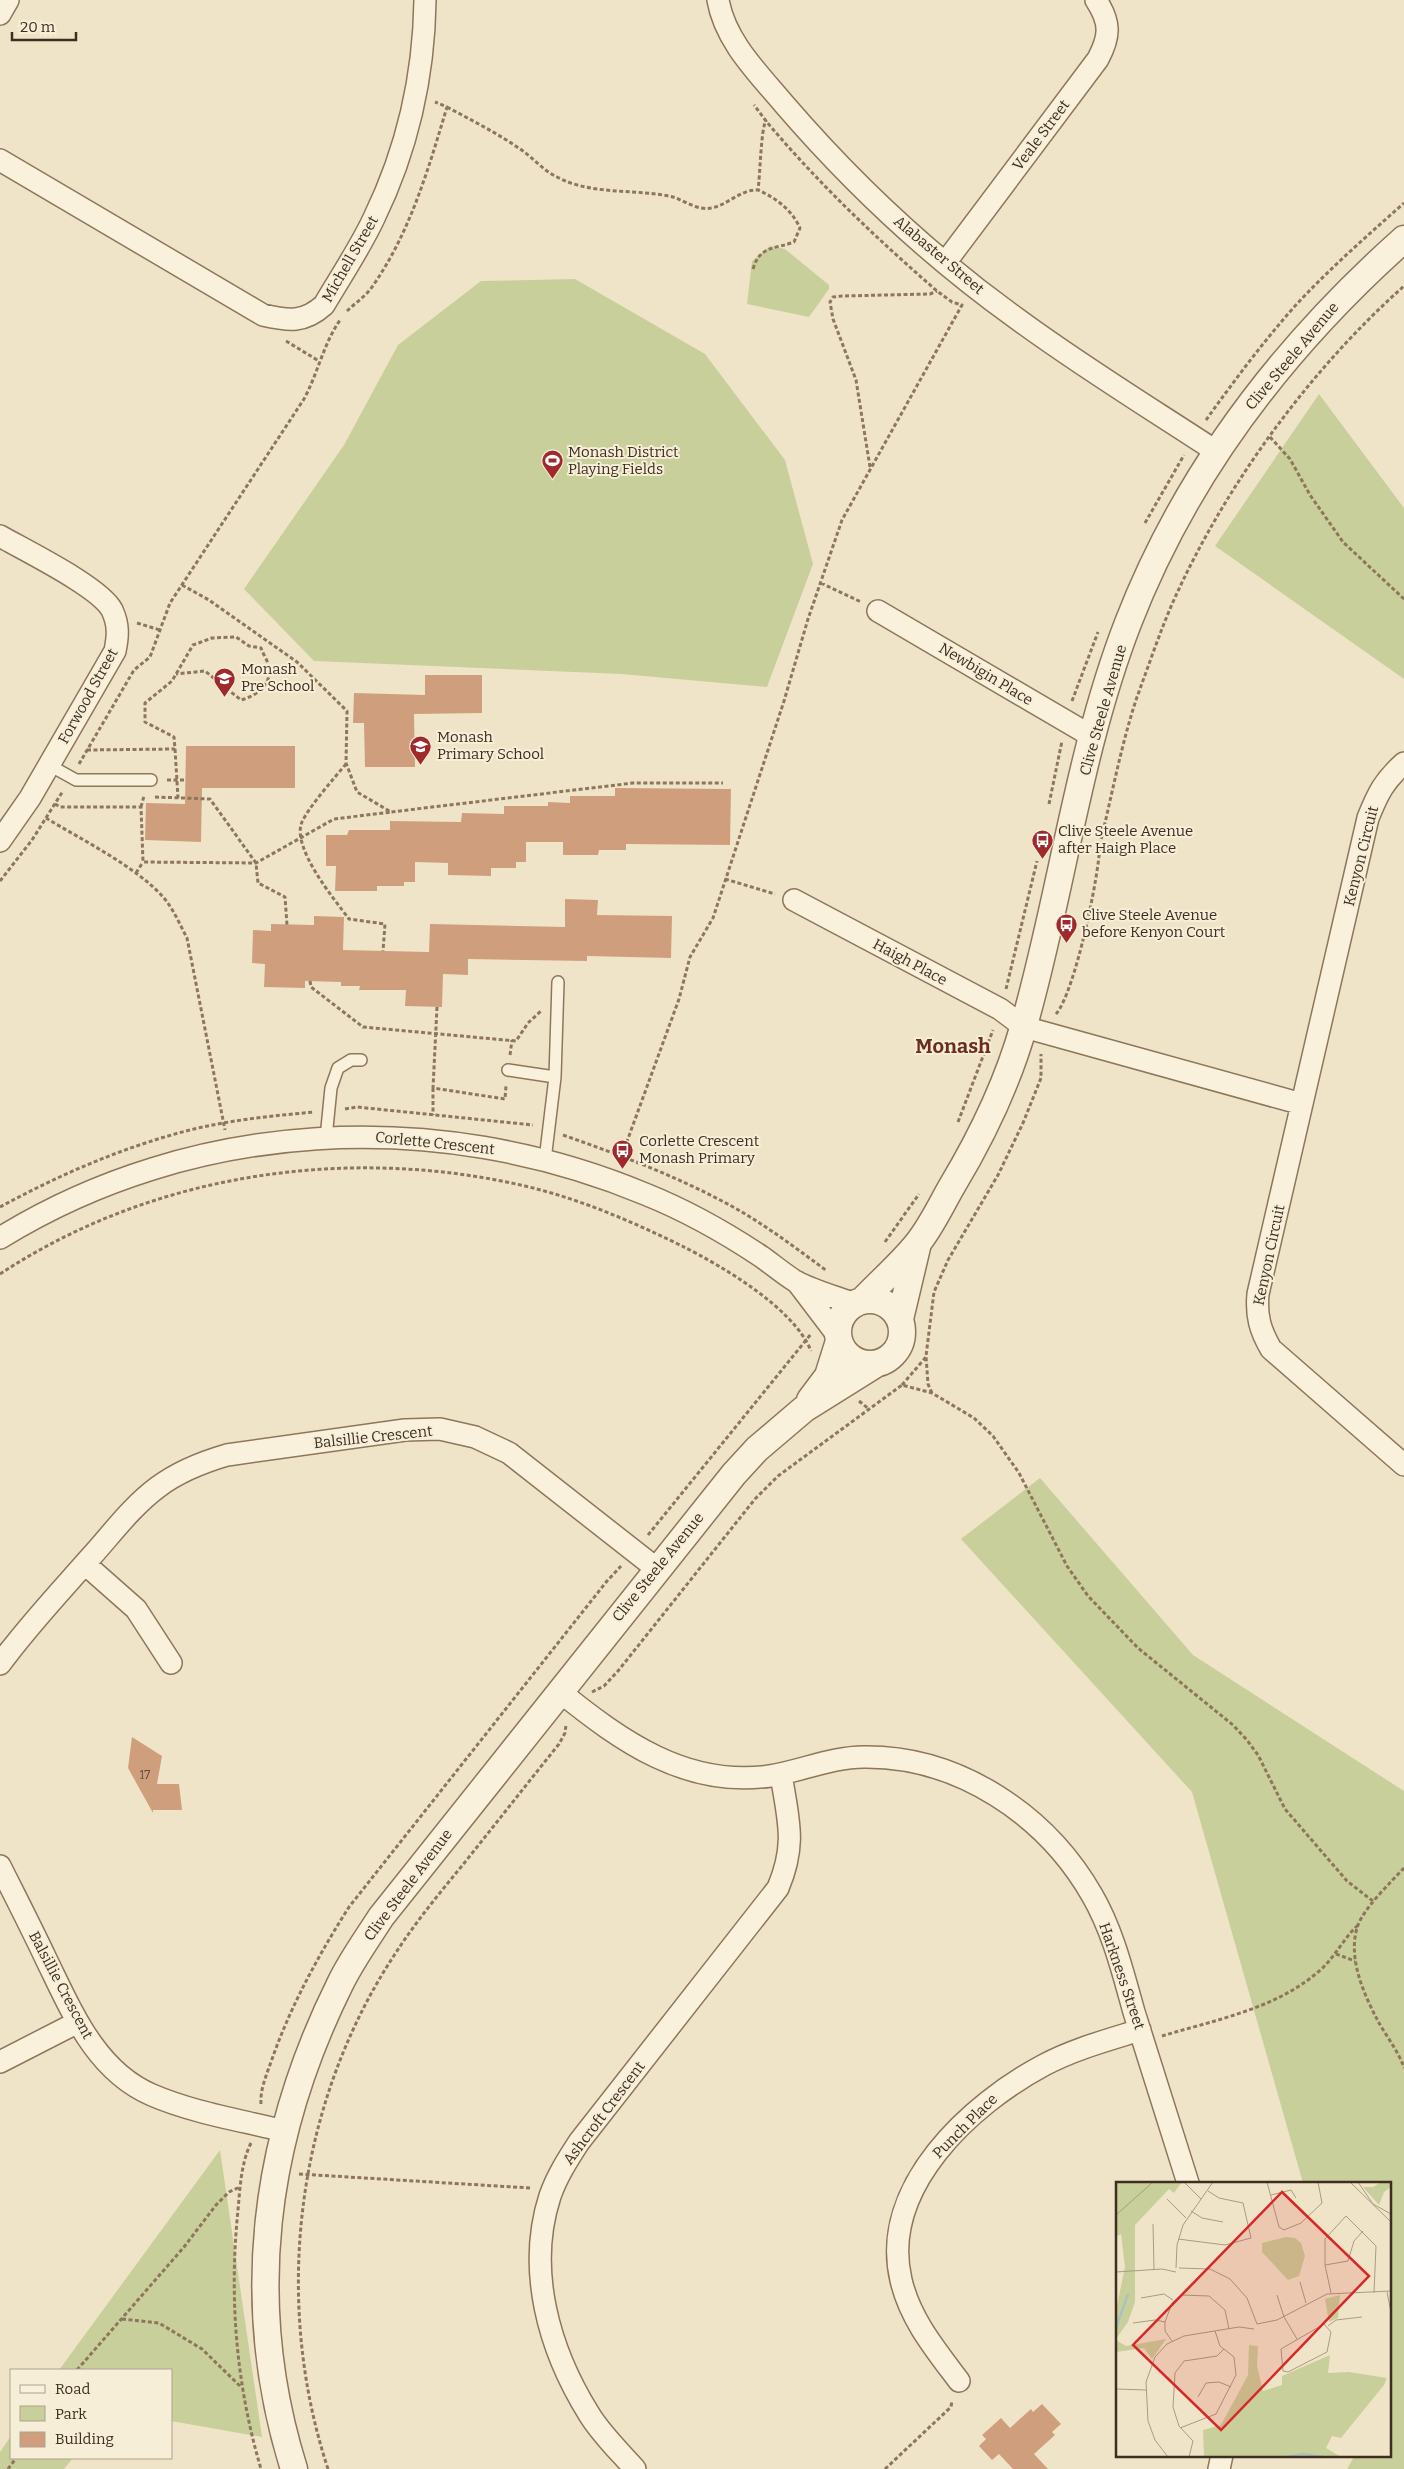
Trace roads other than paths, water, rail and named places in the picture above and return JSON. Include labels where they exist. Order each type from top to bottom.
[{"type":"street","points":[[0,14],[8,0]]},
{"type":"street","name":"Michell Street","points":[[0,160],[263,315],[289,321],[313,315],[324,305],[374,220],[398,164],[420,75],[425,0]]},
{"type":"street","name":"Alabaster Street","points":[[718,0],[724,21],[740,50],[760,76],[836,161],[945,263],[1016,318],[1217,452]]},
{"type":"street","name":"Veale Street","points":[[945,263],[1098,59],[1107,41],[1108,26],[1103,11],[1096,0]]},
{"type":"street","name":"Clive Steele Avenue","points":[[858,1302],[919,1243],[976,1145],[994,1107],[1024,1027],[1103,698],[1128,623],[1155,560],[1196,484],[1242,415],[1296,346],[1355,282],[1404,239]]},
{"type":"street","name":"Forwood Street","points":[[0,536],[95,592],[112,609],[119,631],[116,652],[49,765],[0,840]]},
{"type":"street","name":"Newbigin Place","points":[[878,611],[1093,737]]},
{"type":"street","name":"Kenyon Circuit","points":[[1404,763],[1387,779],[1379,790],[1368,818],[1258,1294],[1256,1312],[1261,1331],[1271,1349],[1404,1465]]},
{"type":"street","name":"Haigh Place","points":[[794,900],[1000,1010],[1024,1027]]},
{"type":"street","points":[[1024,1027],[1302,1104]]},
{"type":"street","name":"Corlette Crescent","points":[[0,1238],[21,1225],[84,1195],[153,1168],[229,1150],[269,1143],[326,1138],[394,1136],[478,1145],[545,1160],[645,1194],[685,1213],[760,1256],[797,1282],[858,1302]]},
{"type":"street","name":"Clive Steele Avenue","points":[[900,1319],[919,1243]]},
{"type":"street","name":"Corlette Crescent","points":[[797,1282],[839,1339]]},
{"type":"street","points":[[880,1301],[888,1305],[900,1319],[902,1338],[899,1348],[893,1356],[876,1364],[857,1362],[849,1357],[839,1339],[840,1321],[858,1302],[880,1301]]},
{"type":"street","name":"Clive Steele Avenue","points":[[804,1409],[828,1376],[839,1339]]},
{"type":"street","name":"Clive Steele Avenue","points":[[294,2469],[285,2439],[268,2351],[266,2305],[269,2216],[284,2130],[308,2054],[340,1983],[377,1923],[734,1474],[758,1449],[804,1409],[876,1364]]},
{"type":"street","name":"Balsillie Crescent","points":[[0,1664],[20,1637],[129,1514],[157,1488],[173,1477],[208,1461],[227,1455],[405,1430],[440,1429],[475,1437],[509,1453],[657,1569]]},
{"type":"street","points":[[85,1564],[136,1609],[171,1663]]},
{"type":"street","name":"Harkness Street","points":[[560,1691],[606,1728],[643,1752],[682,1768],[723,1777],[762,1777],[843,1759],[864,1757],[908,1760],[930,1765],[973,1782],[1014,1806],[1056,1844],[1093,1896],[1112,1939],[1188,2182]]},
{"type":"street","name":"Ashcroft Crescent","points":[[635,2469],[604,2435],[589,2415],[566,2372],[549,2328],[541,2283],[542,2238],[553,2189],[579,2142],[778,1888],[788,1864],[791,1838],[781,1774]]},
{"type":"street","name":"Balsillie Crescent","points":[[0,1866],[78,2022],[97,2052],[122,2076],[151,2094],[182,2106],[284,2130]]},
{"type":"street","points":[[0,2062],[78,2022]]},
{"type":"street","name":"Punch Place","points":[[958,2381],[920,2328],[901,2280],[897,2245],[898,2228],[908,2198],[945,2142],[981,2106],[1001,2090],[1045,2064],[1094,2044],[1142,2036]]},
{"type":"street","points":[[1218,2469],[1222,2456]]},
{"type":"lane","points":[[49,765],[76,780],[151,780]]},
{"type":"lane","points":[[545,1160],[555,1077],[558,982]]},
{"type":"lane","points":[[326,1138],[331,1088],[338,1068],[351,1060],[361,1060]]},
{"type":"lane","points":[[508,1070],[555,1077]]},
{"type":"place","name":"Monash District Playing Fields","points":[[552,480]]},
{"type":"place","name":"Monash Pre School","points":[[225,697]]},
{"type":"place","name":"Monash Primary School","points":[[421,765]]},
{"type":"place","name":"Clive Steele Avenue after Haigh Place","points":[[1042,859]]},
{"type":"place","name":"Clive Steele Avenue before Kenyon Court","points":[[1066,943]]},
{"type":"place","name":"Corlette Crescent Monash Primary","points":[[623,1169]]},
{"type":"district","name":"Monash","points":[[953,1046]]}]
